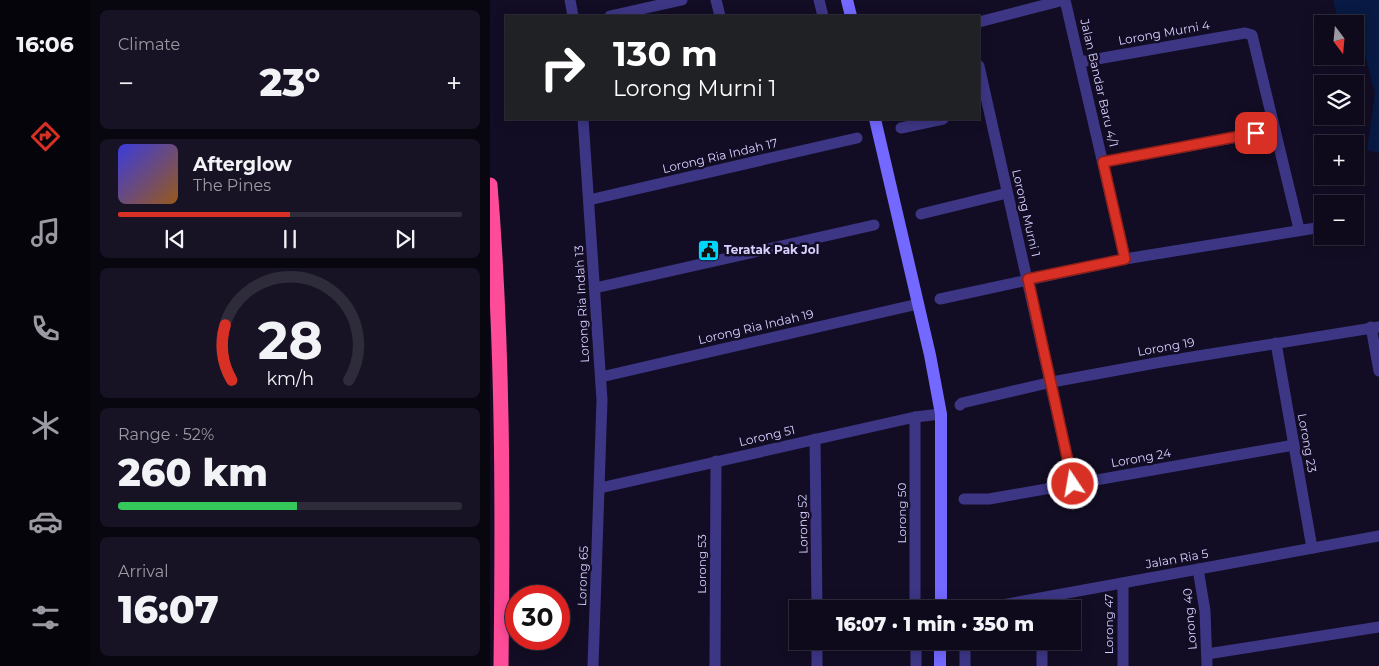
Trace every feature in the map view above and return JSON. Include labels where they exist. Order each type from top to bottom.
[{"type":"highway","points":[[490,185],[497,300],[501,424],[501,666]]},
{"type":"street","points":[[570,0],[573,15]]},
{"type":"street","points":[[614,15],[682,0]]},
{"type":"street","points":[[716,0],[720,15]]},
{"type":"street","points":[[819,0],[823,15]]},
{"type":"street","points":[[847,0],[851,15]]},
{"type":"street","points":[[980,22],[1065,0]]},
{"type":"street","name":"Jalan Bandar Baru 4/1","points":[[1065,0],[1125,259]]},
{"type":"street","name":"Lorong Murni 4","points":[[1080,62],[1245,33],[1252,35],[1275,130]]},
{"type":"street","name":"Lorong Murni 1","points":[[980,77],[983,110],[1007,193],[1028,279],[1073,484]]},
{"type":"street","name":"Lorong Ria Indah 13","points":[[583,120],[601,377],[600,488]]},
{"type":"street","points":[[875,120],[918,304],[941,414],[941,600]]},
{"type":"street","points":[[901,128],[938,120]]},
{"type":"street","points":[[1103,162],[1275,130],[1299,229]]},
{"type":"street","name":"Lorong Ria Indah 17","points":[[589,200],[856,138]]},
{"type":"street","points":[[921,214],[1007,193]]},
{"type":"street","points":[[595,288],[874,225]]},
{"type":"street","points":[[940,299],[1125,259],[1314,228]]},
{"type":"street","name":"Lorong Ria Indah 19","points":[[601,377],[918,304]]},
{"type":"street","points":[[1375,327],[1379,371]]},
{"type":"street","name":"Lorong 19","points":[[960,405],[1052,382],[1375,327]]},
{"type":"street","name":"Lorong 23","points":[[1276,343],[1312,548]]},
{"type":"street","name":"Lorong 51","points":[[600,488],[915,417],[941,414]]},
{"type":"street","name":"Lorong 50","points":[[915,417],[916,600]]},
{"type":"street","name":"Lorong 52","points":[[815,439],[817,600]]},
{"type":"street","name":"Lorong 24","points":[[964,499],[989,499],[1294,445]]},
{"type":"street","name":"Lorong 53","points":[[715,666],[716,462]]},
{"type":"street","name":"Lorong 65","points":[[593,666],[600,488]]},
{"type":"street","name":"Jalan Ria 5","points":[[1054,600],[1123,583],[1379,536]]},
{"type":"street","name":"Lorong 40","points":[[1198,569],[1205,611],[1207,666]]},
{"type":"street","name":"Lorong 47","points":[[1123,583],[1123,666]]},
{"type":"street","points":[[1207,654],[1379,627]]},
{"type":"street","points":[[817,650],[817,666]]},
{"type":"street","points":[[916,650],[916,666]]},
{"type":"street","points":[[940,650],[940,666]]},
{"type":"street","points":[[965,650],[965,666]]},
{"type":"street","points":[[1042,650],[1042,666]]},
{"type":"water","points":[[1333,0],[1379,0],[1379,153],[1367,150],[1375,93],[1364,51],[1364,15],[1337,15]]},
{"type":"place","name":"Teratak Pak Jol","points":[[708,250]]},
{"type":"route","points":[[1073,484],[1028,279],[1125,259],[1103,162],[1256,133]]}]
